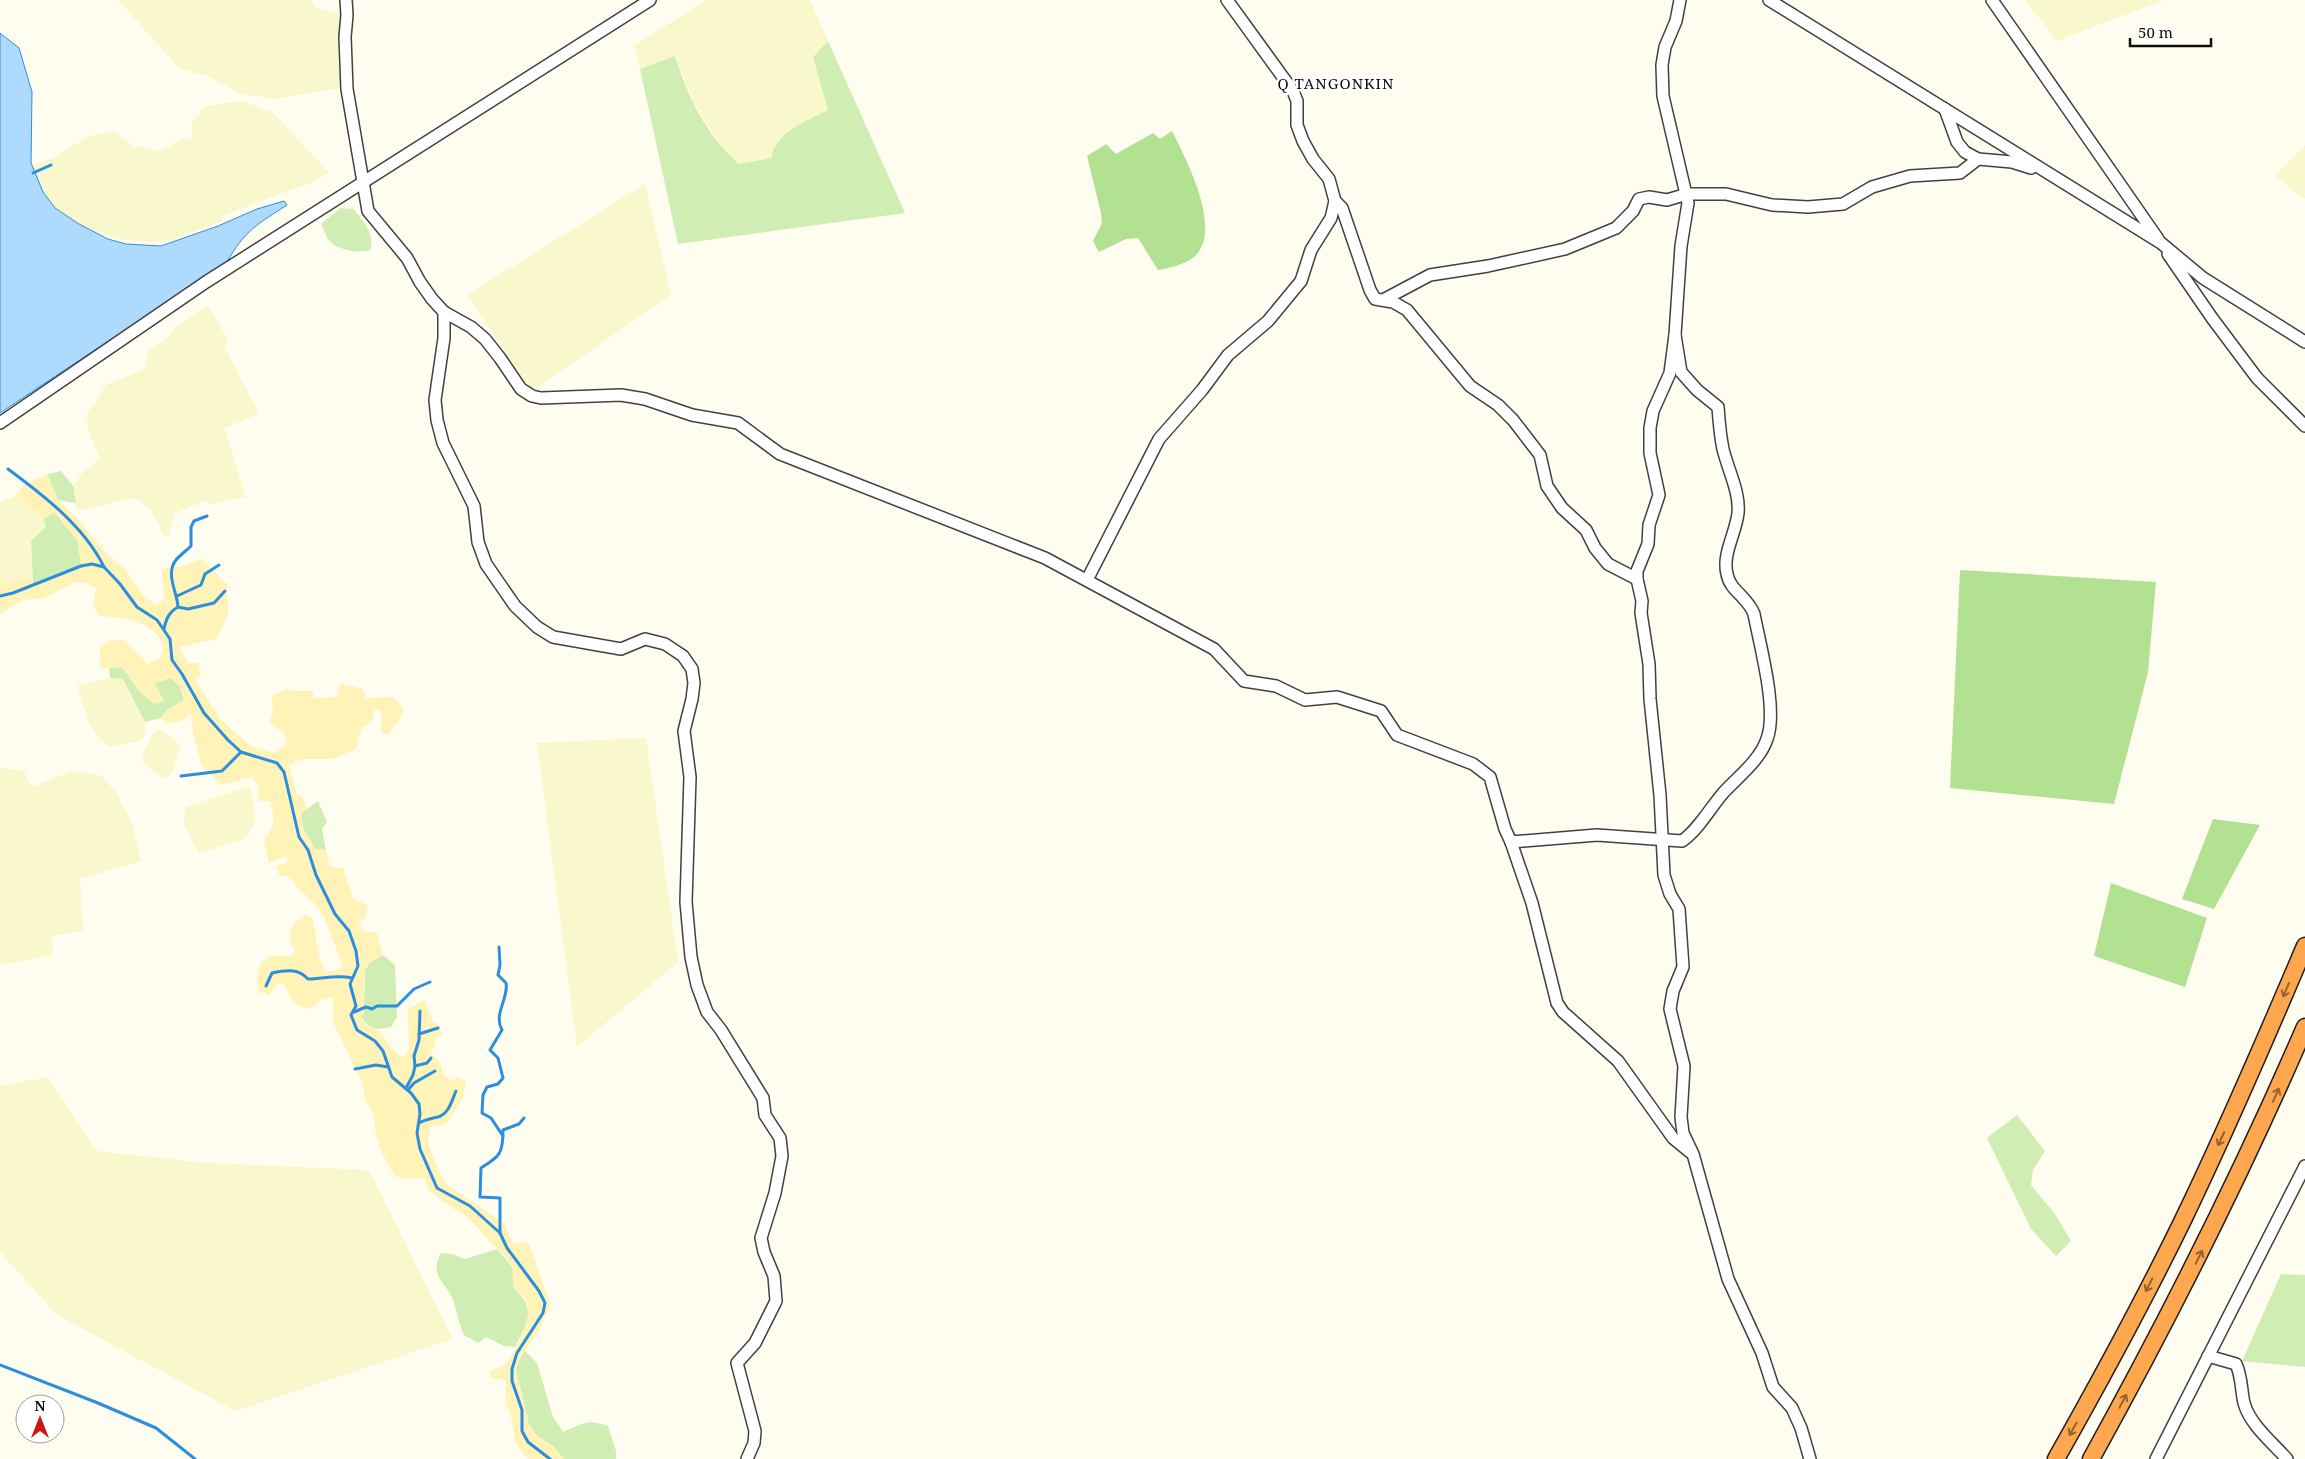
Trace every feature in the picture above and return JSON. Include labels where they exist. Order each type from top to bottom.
[{"type":"highway","points":[[2056,1459],[2098,1385],[2182,1222],[2247,1082],[2305,946]]},
{"type":"highway","points":[[2091,1459],[2200,1256],[2272,1103],[2305,1027]]},
{"type":"street","points":[[346,0],[347,89],[368,211],[396,244],[420,282],[444,312],[471,327],[485,339],[521,389],[532,396],[541,398],[620,395],[644,399],[692,415],[738,423],[780,454],[1045,558],[1214,649],[1244,681],[1276,686],[1305,700],[1337,697],[1381,711],[1396,735],[1473,764],[1490,777],[1504,828],[1511,842],[1532,903],[1557,1003],[1563,1012],[1618,1061],[1673,1138],[1693,1154]]},
{"type":"street","points":[[0,423],[206,282],[650,0]]},
{"type":"street","points":[[1087,580],[1159,439],[1202,390],[1228,355],[1268,321],[1301,281],[1311,250],[1331,218],[1335,201],[1329,179],[1302,141],[1297,125],[1297,101],[1293,91],[1227,0]]},
{"type":"street","points":[[1680,0],[1676,21],[1665,46],[1662,65],[1663,96],[1688,203],[1681,246],[1675,335],[1670,373],[1652,411],[1650,453],[1659,495],[1649,525],[1648,544],[1637,571],[1649,664],[1650,699],[1663,839],[1664,875],[1670,894],[1679,909],[1683,967],[1673,991],[1670,1009],[1684,1066],[1681,1117],[1683,1133],[1693,1154],[1728,1279],[1762,1353],[1773,1387],[1792,1408],[1798,1421],[1810,1459]]},
{"type":"street","points":[[1769,0],[2161,243],[2203,278],[2305,342]]},
{"type":"street","points":[[1992,0],[2212,318],[2257,378],[2305,426]]},
{"type":"street","points":[[1946,109],[1957,142],[1965,152],[1978,159],[2012,162],[2052,175]]},
{"type":"street","points":[[1383,300],[1430,275],[1488,266],[1565,249],[1616,228],[1633,211],[1639,199],[1649,197],[1667,200],[1687,194],[1726,194],[1772,206],[1808,207],[1843,204],[1872,187],[1910,176],[1960,173],[1978,159]]},
{"type":"street","points":[[1335,201],[1342,208],[1370,290],[1375,298],[1394,302],[1407,310],[1470,386],[1498,405],[1513,420],[1540,455],[1547,486],[1562,508],[1586,530],[1595,548],[1608,564],[1637,579]]},
{"type":"street","points":[[444,312],[444,338],[434,400],[437,420],[443,443],[474,506],[478,542],[491,572],[515,606],[537,627],[553,637],[621,649],[645,639],[665,644],[682,656],[692,669],[694,683],[692,699],[684,731],[690,777],[686,902],[691,957],[697,985],[707,1012],[730,1044],[763,1098],[765,1115],[780,1138],[782,1156],[775,1193],[761,1238],[764,1252],[774,1276],[776,1301],[755,1343],[737,1363],[755,1431],[754,1443],[747,1459]]},
{"type":"street","points":[[1511,842],[1597,835],[1682,841],[1690,835],[1720,797],[1752,764],[1767,740],[1771,714],[1754,614],[1749,602],[1731,585],[1727,574],[1726,565],[1738,513],[1737,496],[1723,448],[1718,407],[1697,390],[1681,372],[1675,335]]},
{"type":"street","points":[[2156,1459],[2305,1166]]},
{"type":"street","points":[[2208,1356],[2236,1364],[2240,1372],[2244,1404],[2249,1414],[2287,1459]]},
{"type":"shaded area","points":[[118,0],[311,0],[316,8],[342,14],[340,88],[274,99],[239,93],[208,76],[180,69]]},
{"type":"shaded area","points":[[706,0],[810,0],[828,41],[813,57],[828,110],[782,136],[771,158],[739,164],[725,152],[694,103],[675,56],[640,69],[634,46]]},
{"type":"shaded area","points":[[2025,0],[2164,0],[2057,41]]},
{"type":"shaded area","points":[[242,101],[272,112],[329,172],[315,181],[220,217],[222,221],[168,241],[151,242],[118,239],[94,230],[29,221],[25,169],[54,157],[89,136],[113,131],[134,146],[160,151],[185,138],[193,141],[192,123],[205,106]]},
{"type":"shaded area","points":[[2305,145],[2305,199],[2274,176]]},
{"type":"shaded area","points":[[645,184],[671,295],[532,391],[467,295]]},
{"type":"shaded area","points":[[208,305],[228,340],[225,347],[259,414],[224,428],[246,497],[212,504],[206,501],[175,513],[169,536],[164,536],[151,511],[138,499],[127,499],[86,510],[77,510],[73,486],[85,469],[100,460],[88,429],[87,414],[106,385],[145,369],[148,351],[167,338],[174,328]]},
{"type":"shaded area","points":[[15,496],[43,519],[46,527],[31,541],[32,578],[0,583],[0,502]]},
{"type":"shaded area","points":[[115,678],[123,679],[145,722],[146,732],[141,741],[109,747],[96,735],[89,722],[77,689],[80,684]]},
{"type":"shaded area","points":[[159,729],[181,745],[172,774],[164,779],[143,763],[142,756],[153,733]]},
{"type":"shaded area","points":[[646,738],[678,962],[577,1047],[537,743]]},
{"type":"shaded area","points":[[0,768],[24,771],[31,787],[73,771],[100,775],[115,791],[132,823],[141,861],[80,879],[83,931],[52,936],[53,955],[0,965]]},
{"type":"shaded area","points":[[250,786],[256,819],[246,838],[199,854],[184,825],[185,807]]},
{"type":"shaded area","points":[[48,1077],[97,1151],[207,1163],[369,1170],[453,1339],[235,1411],[57,1315],[0,1252],[0,1086]]},
{"type":"green space","points":[[828,41],[905,213],[678,244],[640,69],[675,56],[692,100],[708,128],[717,141],[739,164],[771,158],[779,141],[793,128],[828,110],[813,57]]},
{"type":"green space","points":[[1172,131],[1186,159],[1200,195],[1205,230],[1202,245],[1190,260],[1176,266],[1158,270],[1138,238],[1126,239],[1099,252],[1093,241],[1102,223],[1101,213],[1087,156],[1106,144],[1116,154],[1153,133],[1160,139]]},
{"type":"green space","points":[[341,208],[354,209],[365,223],[370,233],[370,250],[360,252],[349,250],[330,242],[321,224]]},
{"type":"green space","points":[[61,471],[73,486],[76,503],[58,500],[47,474]]},
{"type":"green space","points":[[54,512],[78,541],[81,566],[33,584],[31,541],[46,527],[43,519]]},
{"type":"green space","points":[[1960,570],[2156,582],[2148,672],[2114,804],[1950,788]]},
{"type":"green space","points":[[122,667],[155,683],[171,678],[180,687],[184,700],[167,710],[161,718],[145,722],[123,679],[110,678],[109,668]]},
{"type":"green space","points":[[318,801],[327,822],[322,829],[326,850],[315,849],[303,828],[301,813]]},
{"type":"green space","points":[[2213,819],[2260,825],[2214,909],[2182,899]]},
{"type":"green space","points":[[2111,883],[2207,918],[2185,987],[2094,956]]},
{"type":"green space","points":[[383,955],[395,965],[397,1017],[391,1027],[377,1029],[370,1027],[361,1017],[364,1013],[365,971],[369,963]]},
{"type":"green space","points":[[2017,1115],[2045,1151],[2033,1170],[2031,1185],[2055,1214],[2071,1241],[2056,1256],[2031,1229],[1987,1138]]},
{"type":"green space","points":[[497,1249],[512,1267],[514,1288],[526,1303],[528,1310],[524,1330],[515,1347],[504,1346],[486,1337],[478,1343],[464,1335],[453,1300],[436,1268],[441,1253],[452,1254],[465,1259]]},
{"type":"green space","points":[[2281,1274],[2305,1275],[2305,1367],[2242,1361]]},
{"type":"green space","points":[[525,1351],[537,1363],[553,1417],[563,1432],[589,1422],[608,1426],[616,1451],[616,1459],[564,1459],[553,1446],[537,1436],[529,1425],[516,1370],[520,1358]]},
{"type":"sand","points":[[47,474],[58,500],[76,517],[107,554],[126,570],[145,598],[157,605],[165,598],[161,569],[185,566],[201,558],[227,585],[228,615],[216,639],[179,647],[188,663],[198,663],[201,675],[195,680],[221,720],[252,747],[275,753],[287,743],[284,733],[269,723],[273,708],[272,696],[286,689],[313,691],[314,698],[337,697],[340,683],[363,689],[366,698],[393,697],[404,709],[400,720],[389,734],[381,733],[381,711],[374,710],[372,722],[362,727],[356,749],[332,759],[302,759],[289,765],[297,794],[302,796],[307,809],[301,813],[303,828],[315,849],[326,850],[330,867],[343,868],[353,898],[368,906],[365,919],[358,921],[363,930],[377,933],[383,955],[369,963],[365,971],[364,1013],[361,1018],[368,1026],[382,1035],[396,1053],[404,1057],[409,1049],[408,1009],[425,1000],[432,1021],[439,1024],[442,1035],[436,1038],[435,1047],[430,1053],[440,1062],[443,1074],[453,1081],[458,1077],[466,1081],[464,1095],[446,1124],[430,1127],[428,1142],[439,1172],[447,1185],[506,1225],[512,1244],[524,1242],[529,1244],[551,1306],[537,1333],[520,1358],[516,1370],[529,1425],[537,1436],[553,1446],[564,1459],[529,1459],[524,1455],[516,1443],[506,1402],[506,1380],[490,1378],[490,1371],[506,1365],[523,1333],[528,1315],[528,1306],[524,1298],[514,1288],[512,1267],[467,1217],[436,1196],[427,1187],[425,1178],[402,1179],[395,1175],[383,1156],[376,1135],[373,1112],[365,1101],[362,1082],[333,1022],[333,997],[321,1000],[310,1009],[296,1004],[288,994],[284,984],[278,983],[269,995],[259,992],[258,975],[262,962],[273,956],[291,957],[295,952],[290,941],[290,932],[295,923],[305,915],[312,918],[324,971],[332,971],[343,967],[325,919],[314,903],[301,892],[290,877],[279,875],[276,866],[287,862],[286,856],[269,863],[264,840],[271,830],[274,817],[269,801],[259,801],[258,787],[252,777],[220,785],[201,764],[192,727],[191,712],[183,720],[168,724],[161,718],[167,710],[184,700],[180,687],[171,678],[155,683],[164,701],[154,704],[138,690],[122,667],[100,669],[100,647],[110,640],[124,640],[147,664],[160,658],[164,645],[158,636],[145,625],[128,619],[100,616],[93,607],[96,589],[89,584],[76,582],[44,598],[22,600],[0,614],[0,583],[32,578],[33,584],[81,565],[78,541],[54,512],[43,519],[15,496],[23,486]]},
{"type":"water","points":[[0,33],[19,48],[32,92],[31,163],[43,192],[55,208],[79,224],[108,239],[126,244],[161,246],[218,226],[257,209],[284,201],[287,205],[246,235],[227,262],[0,413]]},
{"type":"waterway","points":[[33,173],[51,165]]},
{"type":"waterway","points":[[8,469],[62,512],[96,552],[104,567]]},
{"type":"waterway","points":[[164,629],[168,616],[178,607],[172,583],[173,565],[191,546],[191,527],[194,521],[207,516]]},
{"type":"waterway","points":[[0,596],[13,593],[81,566],[92,564],[104,567],[120,584],[137,607],[157,620],[170,639],[172,660],[204,713],[241,752],[277,763],[284,772],[299,837],[308,850],[316,875],[335,914],[349,931],[356,951],[358,966],[350,984],[356,1006],[351,1015],[357,1030],[375,1041],[383,1051],[392,1077],[411,1093],[419,1104],[420,1114],[417,1133],[420,1149],[437,1188],[470,1206],[500,1233],[507,1248],[539,1291],[545,1303],[543,1313],[517,1353],[512,1369],[512,1381],[522,1410],[522,1431],[528,1442],[550,1459]]},
{"type":"waterway","points":[[177,596],[201,585],[205,574],[219,565]]},
{"type":"waterway","points":[[178,607],[188,609],[214,603],[225,591]]},
{"type":"waterway","points":[[181,776],[222,771],[241,752]]},
{"type":"waterway","points":[[499,947],[500,965],[498,975],[506,983],[506,989],[499,1018],[502,1030],[490,1050],[498,1058],[503,1078],[498,1084],[487,1087],[483,1095],[482,1113],[491,1118],[503,1136]]},
{"type":"waterway","points":[[266,986],[272,973],[286,971],[296,971],[308,979],[352,978]]},
{"type":"waterway","points":[[354,1012],[366,1007],[372,1009],[377,1006],[397,1006],[414,989],[430,982]]},
{"type":"waterway","points":[[406,1088],[413,1075],[415,1066],[414,1056],[419,1040],[420,1011]]},
{"type":"waterway","points":[[419,1034],[438,1028]]},
{"type":"waterway","points":[[415,1066],[427,1063],[431,1058]]},
{"type":"waterway","points":[[355,1069],[376,1065],[388,1067]]},
{"type":"waterway","points":[[408,1090],[414,1083],[435,1071]]},
{"type":"waterway","points":[[419,1123],[445,1113],[456,1091]]},
{"type":"waterway","points":[[500,1233],[500,1198],[480,1197],[481,1168],[499,1154],[503,1130],[519,1124],[524,1118]]},
{"type":"waterway","points":[[0,1365],[156,1428],[195,1459]]},
{"type":"district","name":"Q TANGONKIN","points":[[1336,83]]}]
